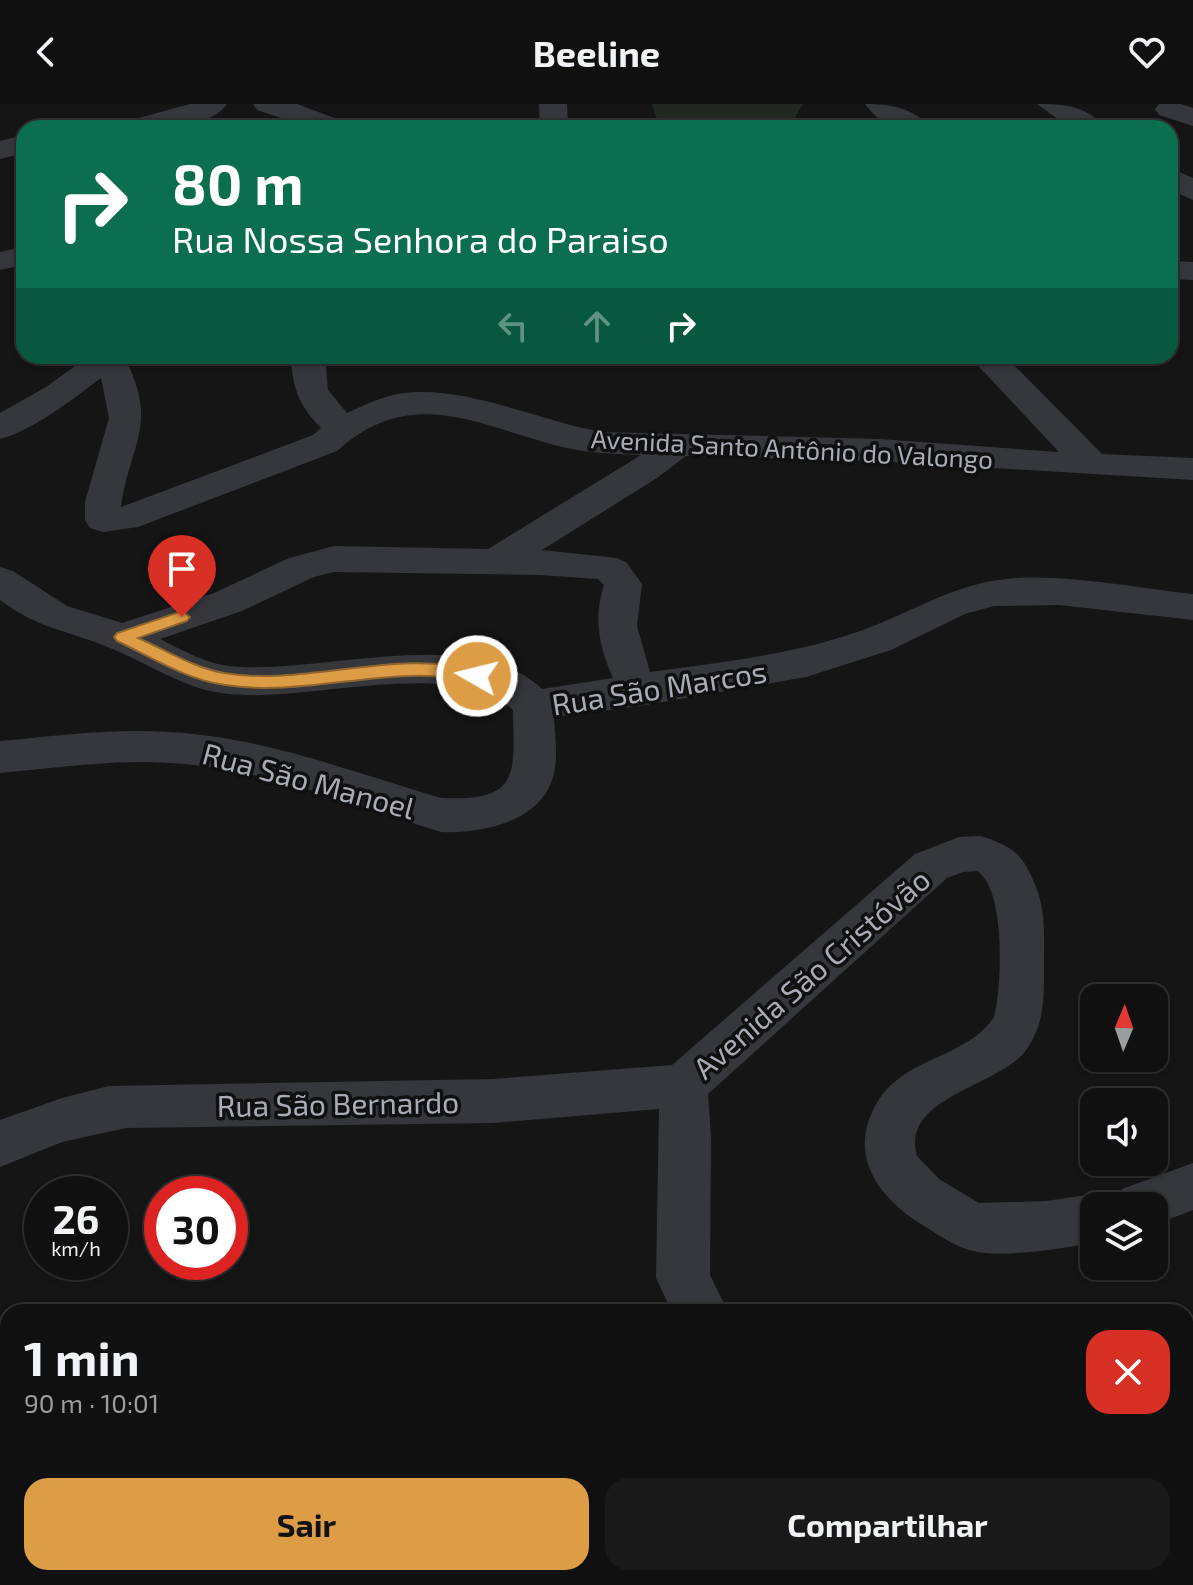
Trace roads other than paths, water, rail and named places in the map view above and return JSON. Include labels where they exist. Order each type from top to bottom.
[{"type":"street","points":[[194,120],[213,104]]},
{"type":"street","points":[[267,104],[317,120]]},
{"type":"street","points":[[879,104],[901,120]]},
{"type":"street","points":[[1051,104],[1077,120]]},
{"type":"street","points":[[0,428],[58,394],[99,364]]},
{"type":"street","name":"Avenida Santo Antônio do Valongo","points":[[112,364],[120,381],[126,420],[120,453],[100,511],[103,520],[125,519],[267,467],[325,443],[342,428],[398,404],[422,402],[492,413],[567,437],[602,443],[880,450],[1193,469]]},
{"type":"street","points":[[308,364],[308,384],[313,401],[342,428]]},
{"type":"street","points":[[994,364],[1092,465]]},
{"type":"street","points":[[496,561],[644,470],[679,444]]},
{"type":"street","points":[[123,637],[228,602],[302,567],[334,559],[496,561],[604,567],[618,575],[623,584],[616,606],[617,635],[625,667],[640,691]]},
{"type":"street","name":"Rua São Marcos","points":[[0,580],[23,599],[70,622],[123,637],[200,673],[226,680],[296,681],[399,668],[456,671],[497,680],[526,695],[533,705],[640,691],[806,663],[877,640],[951,605],[994,593],[1059,592],[1193,607]]},
{"type":"street","name":"Rua São Manoel","points":[[0,757],[113,747],[195,749],[305,774],[441,815],[463,817],[497,808],[530,785],[533,774],[533,705]]},
{"type":"street","name":"Avenida São Cristóvão","points":[[697,1304],[683,1278],[686,1137],[683,1086],[931,866],[952,855],[974,851],[995,857],[1010,871],[1019,908],[1018,1019],[993,1051],[906,1100],[894,1120],[889,1146],[892,1163],[913,1193],[974,1227],[1056,1227],[1080,1221]]},
{"type":"street","name":"Rua São Bernardo","points":[[0,1144],[33,1129],[88,1111],[126,1106],[493,1101],[683,1086]]},
{"type":"street","points":[[1168,1195],[1193,1186]]}]
